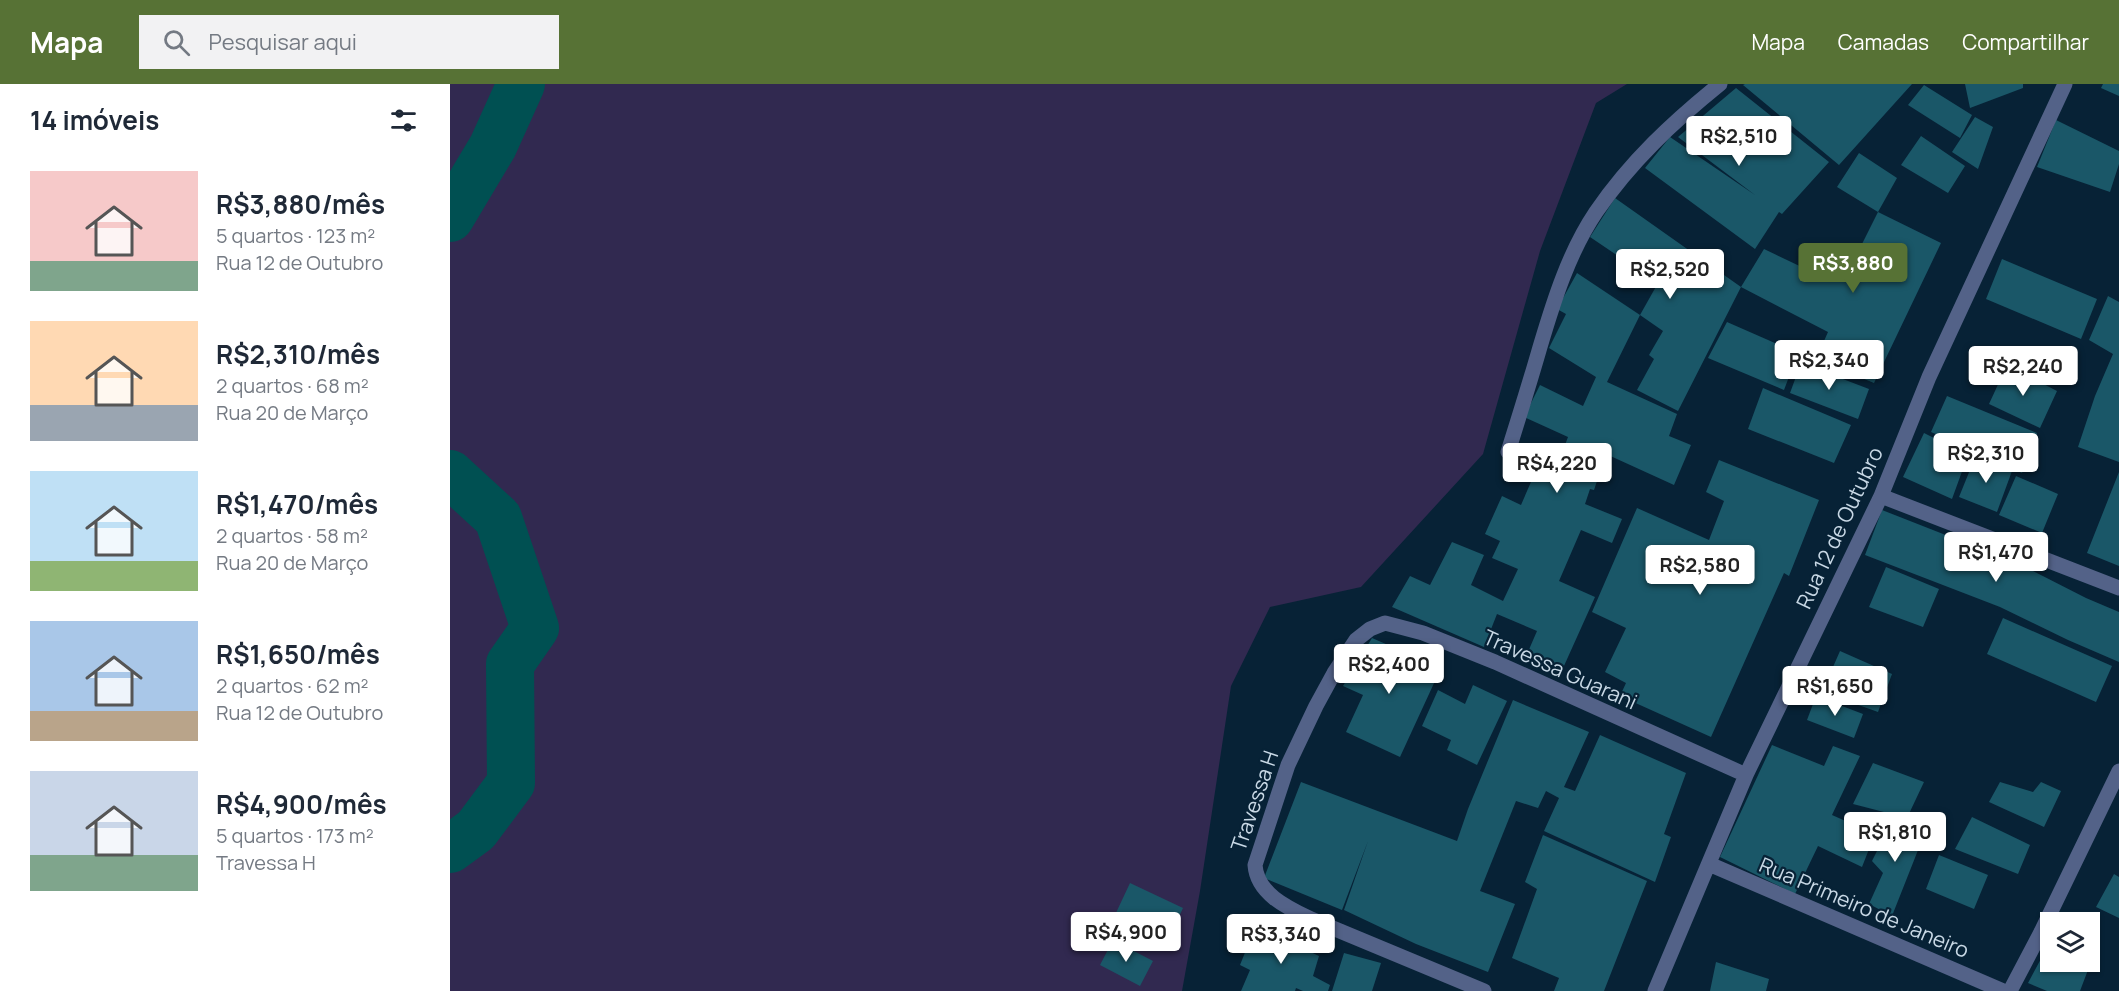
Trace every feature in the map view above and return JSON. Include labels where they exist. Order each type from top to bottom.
[{"type":"street","points":[[1508,452],[1557,292],[1596,213],[1640,157],[1676,120],[1720,84]]},
{"type":"street","name":"Rua 12 de Outubro","points":[[1655,991],[1746,775],[1881,496],[1929,376],[2066,84]]},
{"type":"street","points":[[1881,496],[2119,588]]},
{"type":"street","name":"Travessa Guarani","points":[[1356,640],[1370,629],[1386,623],[1423,633],[1495,662],[1746,775]]},
{"type":"street","name":"Travessa H","points":[[1356,640],[1334,673],[1288,765],[1255,865],[1256,875],[1268,892],[1286,907],[1311,920],[1484,991]]},
{"type":"street","points":[[2010,991],[2041,933],[2119,771]]},
{"type":"street","name":"Rua Primeiro de Janeiro","points":[[1709,864],[2003,991]]},
{"type":"shaded area","points":[[450,84],[1627,84],[1596,103],[1540,251],[1483,454],[1361,587],[1270,607],[1231,686],[1200,891],[1182,991],[450,991]]},
{"type":"building","points":[[1912,84],[1839,165],[1743,85]]},
{"type":"building","points":[[1965,84],[2023,84],[2023,88],[1970,108]]},
{"type":"building","points":[[2103,84],[2119,84],[2119,96],[2101,88]]},
{"type":"building","points":[[1924,85],[1972,115],[1960,138],[1908,105]]},
{"type":"building","points":[[1736,88],[1829,162],[1782,214],[1779,212],[1755,249],[1645,168],[1670,137],[1755,195],[1678,137]]},
{"type":"building","points":[[1975,117],[1993,127],[1978,169],[1952,152]]},
{"type":"building","points":[[2056,120],[2119,151],[2119,164],[2110,192],[2037,167]]},
{"type":"building","points":[[1921,136],[1965,166],[1948,193],[1901,165]]},
{"type":"building","points":[[1859,153],[1897,178],[1878,212],[1837,187]]},
{"type":"building","points":[[1615,198],[1741,287],[1678,411],[1637,390],[1654,359],[1649,355],[1663,331],[1640,315],[1658,283],[1590,237]]},
{"type":"building","points":[[1878,212],[1941,243],[1874,383],[1816,359],[1828,332],[1741,287],[1764,249],[1829,280],[1848,244],[1859,250]]},
{"type":"building","points":[[2002,259],[2097,299],[2081,339],[1986,299]]},
{"type":"building","points":[[1577,273],[1640,315],[1607,382],[1677,414],[1669,436],[1691,445],[1674,485],[1606,454],[1594,490],[1590,489],[1585,504],[1622,519],[1612,543],[1581,530],[1559,581],[1595,597],[1559,677],[1524,661],[1537,631],[1497,614],[1484,647],[1392,607],[1410,576],[1430,585],[1452,542],[1484,555],[1471,585],[1503,601],[1518,569],[1492,558],[1500,541],[1485,534],[1502,496],[1521,505],[1537,468],[1554,474],[1568,437],[1524,417],[1540,385],[1583,406],[1596,377],[1549,348],[1566,314],[1557,309]]},
{"type":"building","points":[[2108,296],[2119,302],[2119,462],[2078,447],[2095,396],[2113,354],[2089,340]]},
{"type":"building","points":[[1727,322],[1798,353],[1784,390],[1708,358]]},
{"type":"building","points":[[1801,363],[1869,389],[1858,419],[1790,393]]},
{"type":"building","points":[[2007,365],[2057,391],[2040,428],[1989,404]]},
{"type":"building","points":[[1763,388],[1851,425],[1834,463],[1748,429]]},
{"type":"building","points":[[1947,396],[2037,433],[2022,473],[1931,432]]},
{"type":"building","points":[[1924,433],[1968,455],[1952,499],[1903,477]]},
{"type":"building","points":[[1976,455],[2012,471],[1997,512],[1959,497]]},
{"type":"building","points":[[1719,460],[1819,500],[1789,576],[1784,573],[1711,737],[1620,696],[1626,683],[1605,672],[1626,628],[1592,612],[1637,508],[1709,540],[1724,501],[1706,492]]},
{"type":"building","points":[[2119,472],[2119,566],[2087,553]]},
{"type":"building","points":[[2016,476],[2058,494],[2042,533],[1999,515]]},
{"type":"building","points":[[1882,510],[2017,563],[2119,612],[2119,662],[2000,607],[1865,555]]},
{"type":"building","points":[[1886,567],[1939,589],[1923,627],[1869,607]]},
{"type":"building","points":[[2003,618],[2112,666],[2096,702],[1987,654]]},
{"type":"building","points":[[1372,638],[1441,668],[1400,757],[1346,732],[1363,695],[1343,686]]},
{"type":"building","points":[[1840,651],[1892,674],[1878,712],[1822,692]]},
{"type":"building","points":[[1473,685],[1507,701],[1477,765],[1447,750],[1451,740],[1422,726],[1438,690],[1465,704]]},
{"type":"building","points":[[1816,696],[1863,714],[1854,738],[1807,720]]},
{"type":"building","points":[[1513,700],[1589,732],[1564,787],[1575,791],[1600,735],[1686,773],[1664,834],[1671,837],[1655,882],[1544,831],[1559,798],[1546,791],[1538,808],[1516,801],[1480,891],[1515,904],[1488,972],[1416,944],[1344,910],[1368,841],[1342,910],[1264,878],[1301,782],[1457,841]]},
{"type":"building","points":[[1772,745],[1824,766],[1833,746],[1860,756],[1832,815],[1875,834],[1862,867],[1818,846],[1795,894],[1720,857]]},
{"type":"building","points":[[1873,763],[1924,782],[1907,818],[1853,804]]},
{"type":"building","points":[[2000,782],[2033,792],[2041,782],[2061,791],[2044,827],[1989,802]]},
{"type":"building","points":[[1972,817],[2030,845],[2018,874],[1955,849]]},
{"type":"building","points":[[1907,818],[1924,835],[1892,916],[1869,904],[1883,873],[1872,861],[1892,821]]},
{"type":"building","points":[[1543,835],[1647,881],[1604,991],[1554,991],[1559,978],[1512,958],[1537,889],[1525,882]]},
{"type":"building","points":[[1939,855],[1988,875],[1974,909],[1926,889]]},
{"type":"building","points":[[2114,874],[2119,877],[2119,918],[2096,907]]},
{"type":"building","points":[[1130,883],[1183,908],[1168,940],[1115,915]]},
{"type":"building","points":[[1254,930],[1288,946],[1296,931],[1309,937],[1304,949],[1319,956],[1313,976],[1330,985],[1328,991],[1303,991],[1296,988],[1295,991],[1241,991],[1250,970],[1240,965]]},
{"type":"building","points":[[1113,940],[1153,961],[1140,986],[1100,965]]},
{"type":"building","points":[[1344,953],[1381,963],[1372,991],[1332,991]]},
{"type":"building","points":[[2040,961],[2040,972],[2087,972],[2080,991],[2047,991],[2028,983]]},
{"type":"building","points":[[1716,962],[1769,979],[1766,991],[1710,991]]},
{"type":"waterway","points":[[450,218],[493,146],[521,84]]},
{"type":"waterway","points":[[450,474],[498,518],[535,628],[510,664],[511,783],[476,830],[450,849]]}]
